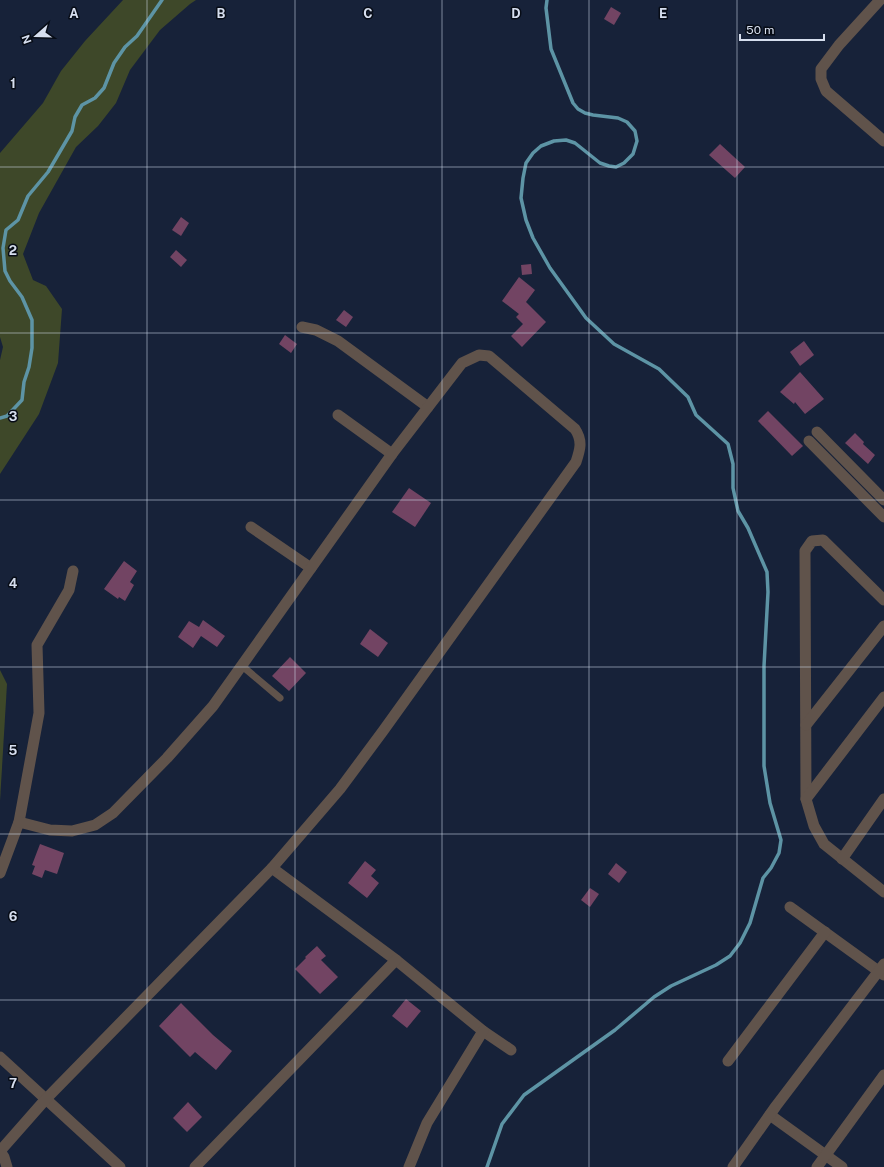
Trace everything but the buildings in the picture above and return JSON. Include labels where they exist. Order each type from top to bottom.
[{"type":"street","points":[[880,0],[839,45],[821,69],[821,79],[826,91],[884,142]]},
{"type":"street","points":[[302,327],[316,330],[338,340],[428,407]]},
{"type":"street","points":[[7,1167],[4,1156],[0,1151],[45,1100],[272,868],[340,789],[576,462],[581,447],[580,436],[575,429],[489,356],[479,355],[462,363],[392,454],[213,706],[167,758],[113,812],[95,825],[72,831],[50,830],[19,822]]},
{"type":"street","points":[[338,415],[392,454]]},
{"type":"street","points":[[817,432],[884,500]]},
{"type":"street","points":[[809,441],[884,517]]},
{"type":"street","points":[[250,527],[311,568]]},
{"type":"street","points":[[882,887],[842,859],[824,844],[814,826],[806,799],[805,551],[812,541],[823,540],[884,600]]},
{"type":"street","points":[[0,873],[19,822],[39,713],[37,645],[69,590],[72,570]]},
{"type":"street","points":[[806,725],[884,626]]},
{"type":"street","points":[[806,799],[884,696]]},
{"type":"street","points":[[842,859],[884,799]]},
{"type":"street","points":[[272,868],[396,960],[483,1031],[511,1050]]},
{"type":"street","points":[[733,1167],[770,1115],[882,970],[790,908]]},
{"type":"street","points":[[728,1061],[825,932]]},
{"type":"street","points":[[195,1167],[396,960]]},
{"type":"street","points":[[409,1167],[427,1123],[483,1031]]},
{"type":"street","points":[[0,1057],[45,1100],[120,1167]]},
{"type":"street","points":[[817,1167],[884,1075]]},
{"type":"street","points":[[770,1115],[842,1167]]},
{"type":"lane","points":[[241,665],[280,698]]},
{"type":"green space","points":[[123,0],[196,0],[160,30],[130,70],[116,103],[98,126],[76,147],[39,213],[23,254],[33,280],[46,286],[62,309],[58,363],[39,414],[0,474],[0,360],[3,347],[0,337],[0,153],[43,103],[61,71],[85,41]]},
{"type":"green space","points":[[0,670],[7,684],[0,801]]},
{"type":"waterway","points":[[0,418],[7,416],[22,400],[24,382],[29,367],[32,348],[32,320],[22,297],[10,281],[5,271],[3,248],[6,230],[18,220],[28,196],[48,172],[72,131],[75,117],[82,105],[95,98],[104,88],[114,63],[125,47],[137,36],[162,0]]},
{"type":"waterway","points":[[487,1167],[502,1124],[524,1095],[615,1030],[654,997],[671,986],[716,965],[730,956],[740,943],[750,923],[763,878],[771,868],[779,853],[781,840],[770,803],[764,766],[764,666],[768,592],[767,572],[748,528],[738,511],[733,488],[733,464],[728,444],[696,415],[688,397],[659,369],[614,344],[586,318],[550,268],[533,238],[526,220],[521,198],[526,163],[533,153],[541,146],[554,141],[566,140],[575,143],[600,163],[616,167],[624,163],[633,154],[637,141],[635,131],[627,122],[618,118],[585,113],[578,109],[573,103],[551,49],[546,8],[547,0]]}]
